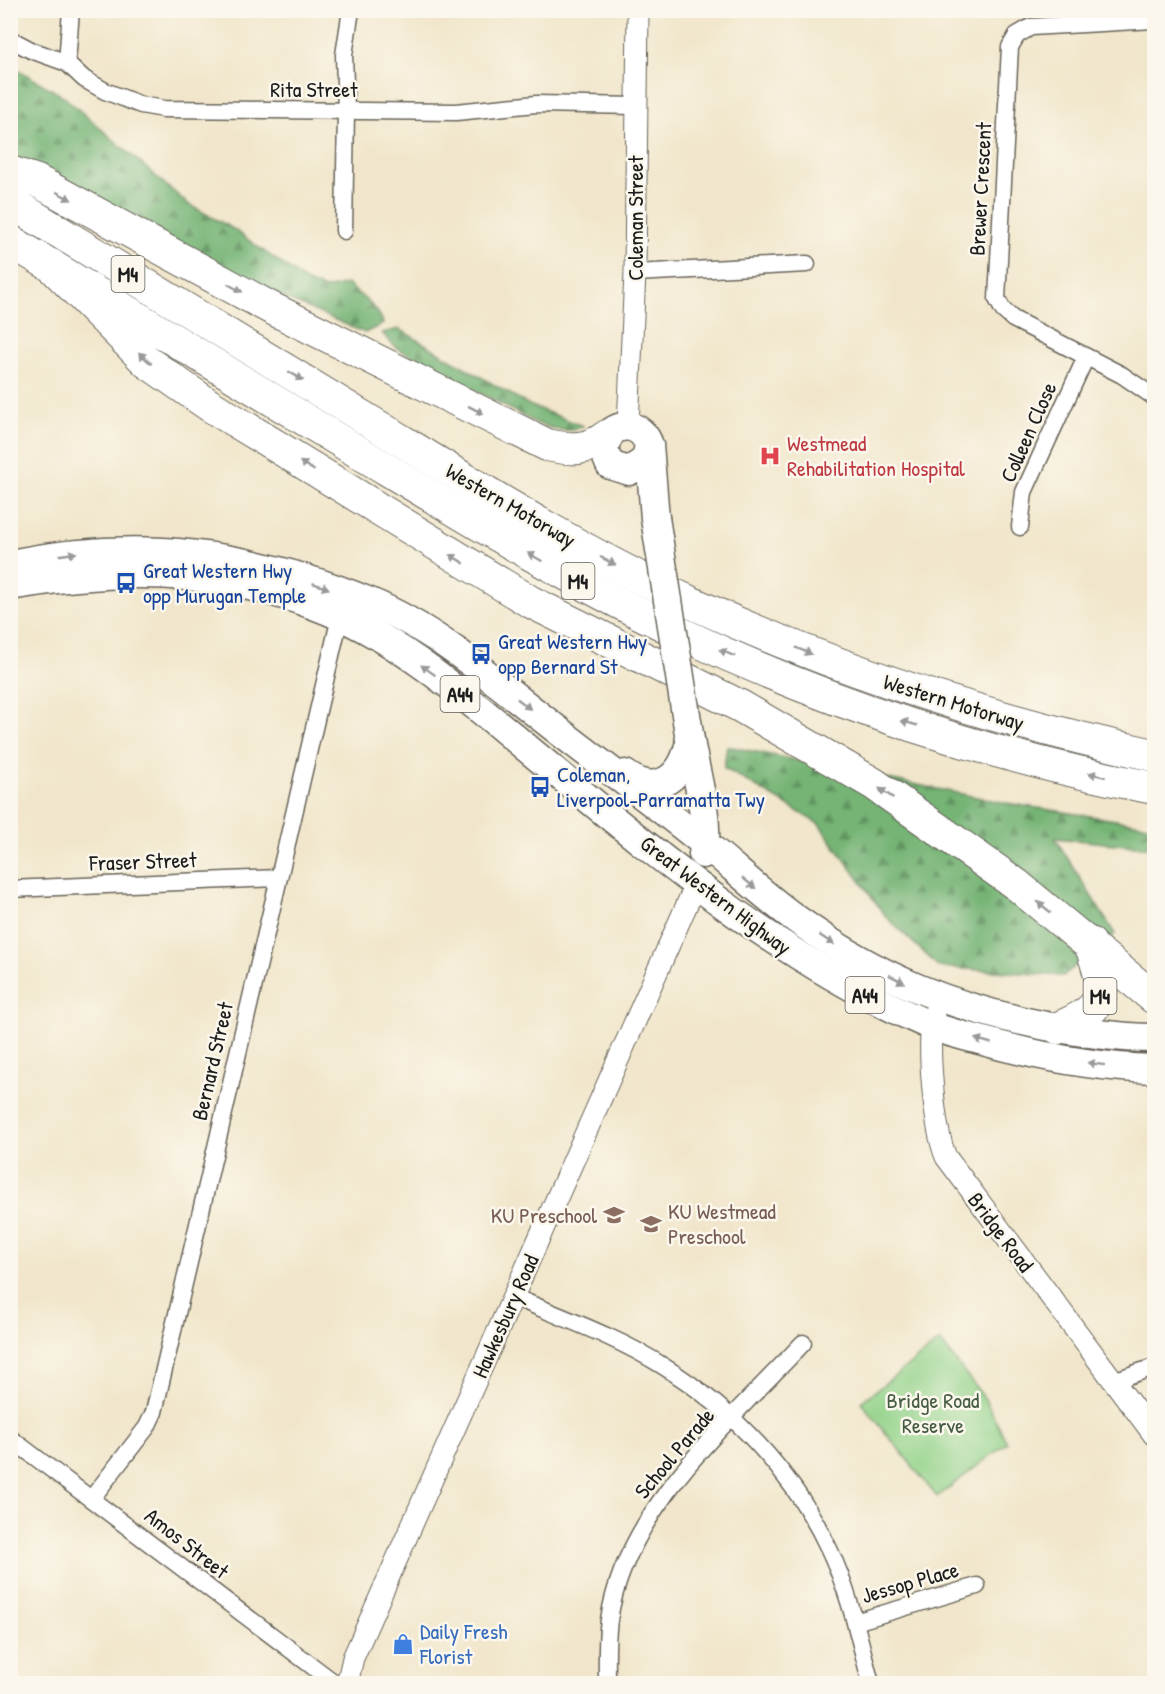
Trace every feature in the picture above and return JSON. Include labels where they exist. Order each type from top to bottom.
[{"type":"highway","name":"M4","points":[[10,172],[37,181],[269,307],[547,445],[565,449],[595,446],[617,431]]},
{"type":"highway","name":"Western Motorway","points":[[10,202],[494,497],[588,550],[691,603],[820,657],[915,691],[1023,724],[1155,755]]},
{"type":"highway","name":"Western Motorway","points":[[10,241],[481,526],[588,587],[681,633],[897,719],[1002,751],[1155,788]]},
{"type":"highway","name":"M4","points":[[51,265],[147,362],[209,405],[529,601],[740,706],[874,784],[1017,885],[1090,944],[1102,978],[1101,993],[1096,1005],[1082,1018],[1058,1028]]},
{"type":"highway","points":[[656,518],[636,489],[606,458],[604,451],[617,431],[642,431],[649,445],[656,518],[706,844],[696,884]]},
{"type":"highway","points":[[616,469],[629,471],[641,466],[646,460],[649,445]]},
{"type":"highway","name":"Great Western Highway","points":[[10,564],[81,552],[140,549],[199,554],[257,564],[371,603],[425,632],[473,664],[706,844],[747,883],[826,940],[857,959],[938,998],[1000,1017],[1100,1035],[1155,1038]]},
{"type":"highway","name":"Great Western Highway","points":[[10,586],[109,573],[175,575],[227,580],[282,595],[340,616],[393,645],[441,679],[696,884],[802,960],[865,995],[930,1026],[1037,1055],[1155,1069]]},
{"type":"highway","points":[[580,748],[605,758],[640,784],[655,785],[666,781],[678,771],[690,740]]},
{"type":"highway","points":[[1090,944],[1155,998]]},
{"type":"street","points":[[67,63],[71,10]]},
{"type":"street","points":[[344,231],[346,112],[344,55],[351,10]]},
{"type":"street","name":"Coleman Street","points":[[617,431],[635,273],[635,106],[638,10]]},
{"type":"street","name":"Brewer Crescent","points":[[1155,20],[1031,27],[1017,35],[1010,47],[997,299],[1003,310],[1013,319],[1086,357],[1155,397]]},
{"type":"street","name":"Rita Street","points":[[10,39],[31,50],[67,63],[84,80],[105,91],[152,107],[180,111],[456,112],[536,104],[635,106]]},
{"type":"street","points":[[635,273],[807,264]]},
{"type":"street","name":"Colleen Close","points":[[1020,527],[1024,492],[1086,357]]},
{"type":"street","name":"Bernard Street","points":[[93,1498],[147,1427],[154,1412],[340,616]]},
{"type":"street","name":"Fraser Street","points":[[10,889],[278,878]]},
{"type":"street","name":"Hawkesbury Road","points":[[347,1683],[353,1658],[696,884]]},
{"type":"street","name":"Bridge Road","points":[[938,998],[930,1026],[939,1136],[946,1157],[1155,1435]]},
{"type":"street","points":[[514,1297],[662,1365],[701,1392],[732,1419],[767,1455],[809,1511],[829,1549],[855,1622],[871,1683]]},
{"type":"street","name":"School Parade","points":[[607,1683],[609,1619],[622,1574],[634,1545],[667,1491],[803,1343]]},
{"type":"street","points":[[1113,1381],[1155,1367]]},
{"type":"street","name":"Amos Street","points":[[10,1438],[93,1498],[336,1683]]},
{"type":"street","name":"Jessop Place","points":[[855,1622],[977,1586]]},
{"type":"green space","points":[[10,65],[63,96],[188,204],[233,229],[307,282],[326,289],[347,284],[373,307],[383,324],[365,333],[266,290],[11,154]]},
{"type":"green space","points":[[399,329],[529,405],[583,426],[565,430],[536,423],[396,348],[382,333]]},
{"type":"green space","points":[[727,746],[1006,803],[1154,826],[1154,848],[1055,838],[1115,934],[1063,976],[939,967],[887,918],[819,824],[724,768]]},
{"type":"green space","name":"Bridge Road Reserve","points":[[940,1341],[985,1399],[1007,1443],[937,1497],[861,1402]]},
{"type":"place","name":"Westmead Rehabilitation Hospital","points":[[770,456]]},
{"type":"place","name":"Great Western Hwy opp Murugan Temple","points":[[126,583]]},
{"type":"place","name":"Great Western Hwy opp Bernard St","points":[[481,654]]},
{"type":"place","name":"Coleman, Liverpool-Parramatta Twy","points":[[540,787]]},
{"type":"place","name":"KU Preschool","points":[[614,1215]]},
{"type":"place","name":"KU Westmead Preschool","points":[[651,1224]]},
{"type":"place","name":"Daily Fresh Florist","points":[[403,1644]]}]
